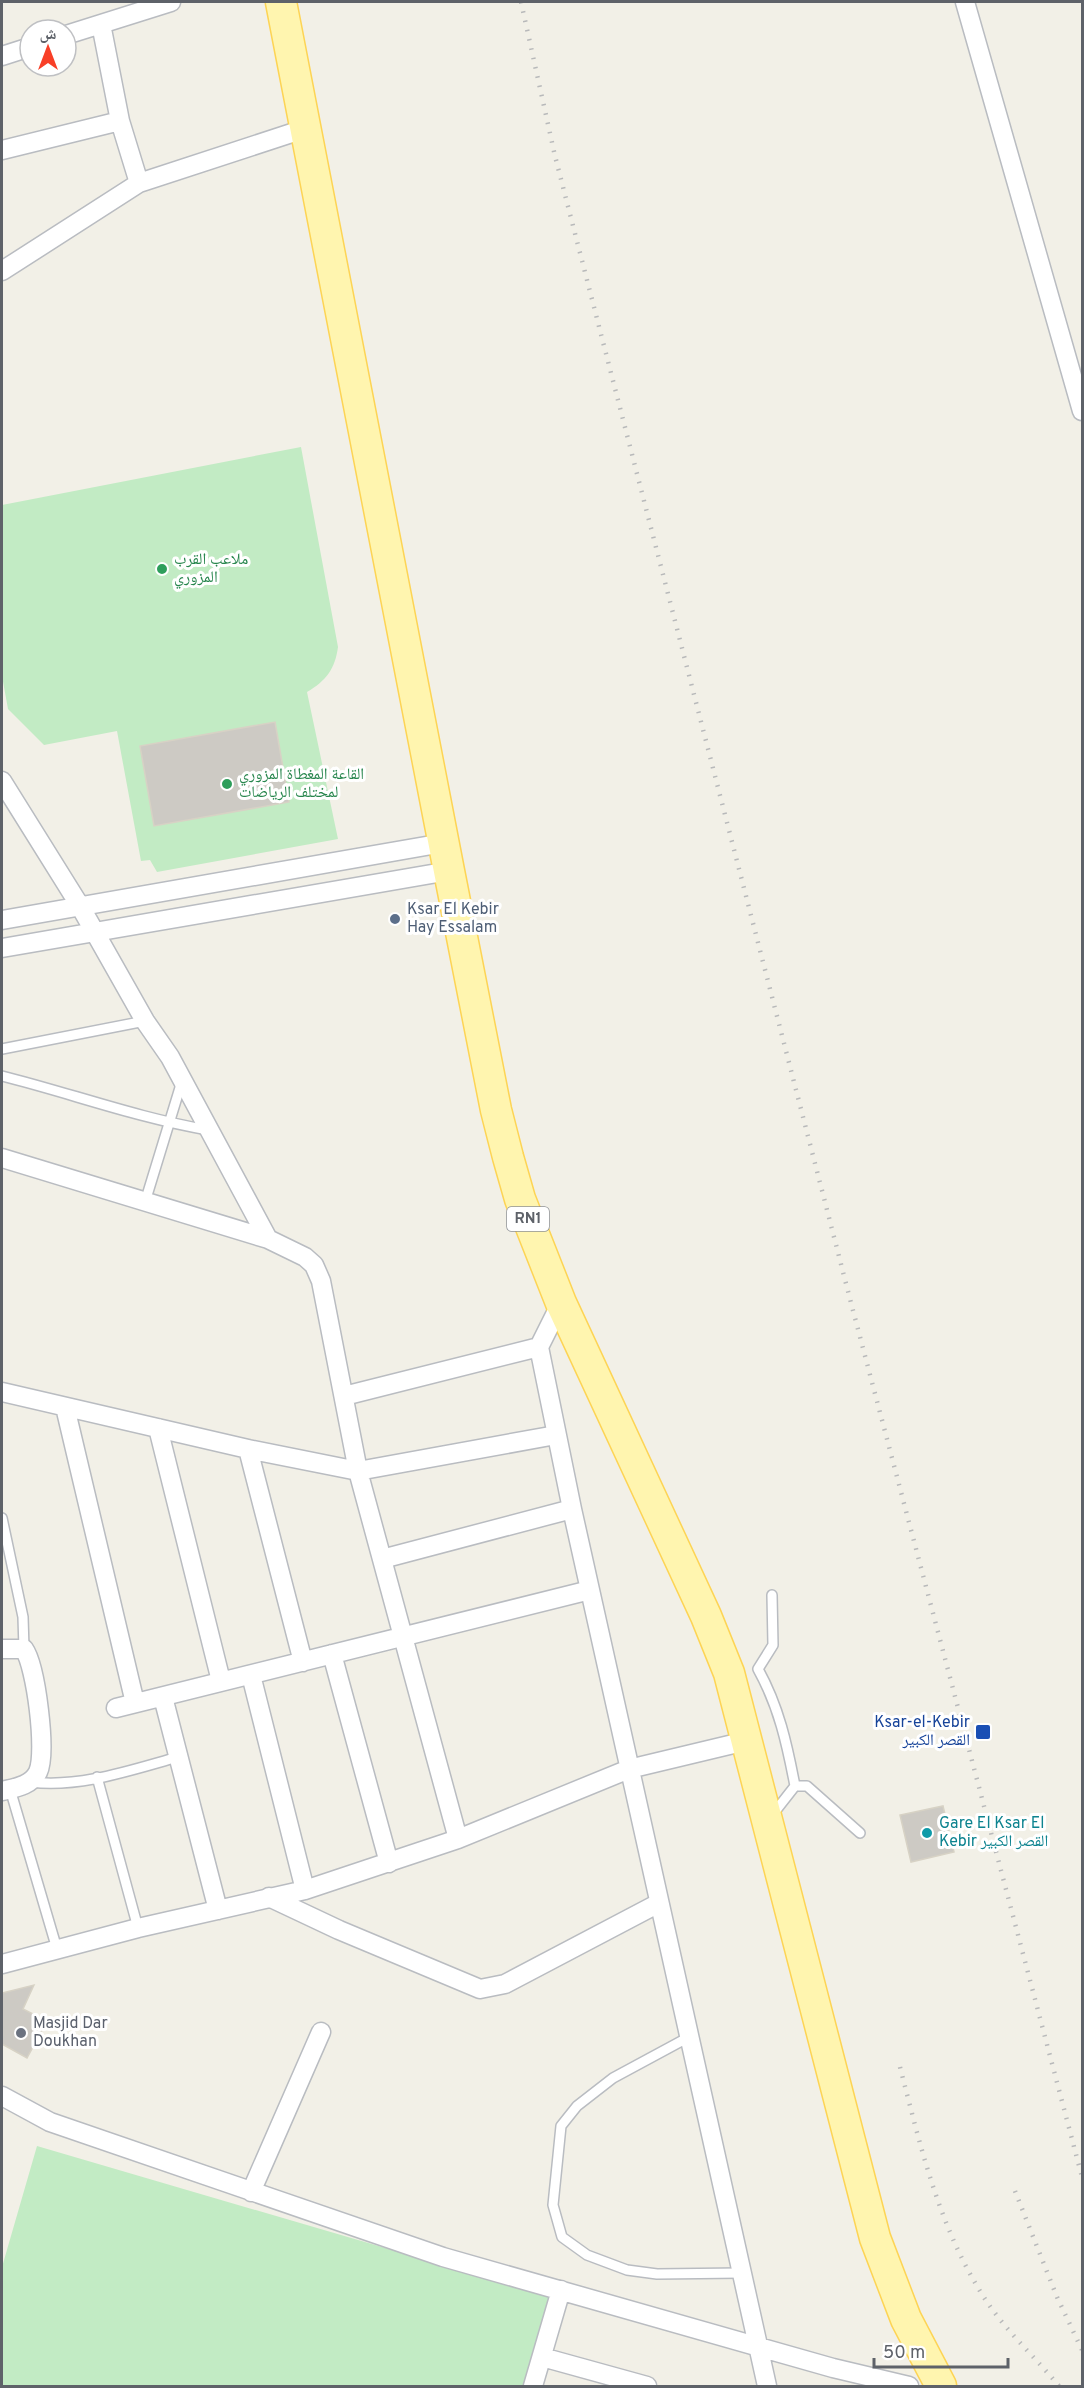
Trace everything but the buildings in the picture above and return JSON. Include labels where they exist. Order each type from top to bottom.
[{"type":"main road","name":"RN1","points":[[281,2],[446,857],[496,1110],[508,1157],[520,1199],[561,1303],[702,1606],[744,1671],[746,1741],[875,2238],[906,2319],[941,2386]]},
{"type":"street","points":[[965,2],[1076,356],[1083,411]]},
{"type":"street","points":[[78,31],[163,3]]},
{"type":"street","points":[[101,24],[120,121],[139,183]]},
{"type":"street","points":[[2,56],[18,51]]},
{"type":"street","points":[[2,150],[120,121]]},
{"type":"street","points":[[2,271],[139,183],[304,129]]},
{"type":"street","points":[[2,781],[9,807],[80,906],[145,1021],[182,1080],[268,1239]]},
{"type":"street","points":[[2,920],[80,906],[446,857]]},
{"type":"street","points":[[2,948],[95,932],[446,857]]},
{"type":"street","points":[[2,1158],[268,1239],[305,1257],[315,1265],[328,1309],[358,1471],[458,1839]]},
{"type":"street","points":[[561,1303],[539,1347],[629,1769],[767,2386]]},
{"type":"street","points":[[344,1396],[539,1347]]},
{"type":"street","points":[[2,1392],[248,1449],[358,1471],[556,1435]]},
{"type":"street","points":[[65,1407],[135,1703]]},
{"type":"street","points":[[158,1428],[221,1682]]},
{"type":"street","points":[[248,1449],[303,1662]]},
{"type":"street","points":[[382,1559],[572,1509]]},
{"type":"street","points":[[116,1708],[590,1590]]},
{"type":"street","points":[[2,1649],[24,1648],[33,1671],[41,1747],[37,1773],[30,1782],[6,1790]]},
{"type":"street","points":[[332,1654],[389,1863]]},
{"type":"street","points":[[251,1675],[305,1890]]},
{"type":"street","points":[[163,1697],[218,1910]]},
{"type":"street","points":[[2,1964],[138,1928],[305,1890],[458,1839],[629,1769],[746,1741]]},
{"type":"street","points":[[269,1897],[339,1930],[480,1989],[504,1984],[659,1903]]},
{"type":"street","points":[[251,2192],[321,2032]]},
{"type":"street","points":[[2,2096],[50,2122],[443,2257],[833,2368],[909,2386]]},
{"type":"street","points":[[533,2386],[561,2290]]},
{"type":"street","points":[[542,2357],[647,2386]]},
{"type":"street","points":[[833,2368],[841,2386]]},
{"type":"lane","points":[[2,1049],[145,1021]]},
{"type":"lane","points":[[2,1076],[169,1123],[210,1131]]},
{"type":"lane","points":[[145,1202],[182,1080]]},
{"type":"lane","points":[[2,1518],[23,1617],[24,1648]]},
{"type":"lane","points":[[766,1824],[795,1786],[782,1719],[774,1697],[744,1671],[773,1645],[772,1594]]},
{"type":"lane","points":[[30,1782],[50,1784],[97,1777],[178,1757]]},
{"type":"lane","points":[[97,1777],[138,1928]]},
{"type":"lane","points":[[795,1786],[807,1786],[860,1833]]},
{"type":"lane","points":[[6,1790],[57,1949]]},
{"type":"lane","points":[[689,2037],[614,2078],[577,2106],[561,2126],[553,2205],[562,2237],[587,2255],[627,2270],[657,2274],[741,2273]]},
{"type":"green space","name":"ملاعب القرب المزوري","points":[[301,447],[338,647],[335,662],[329,674],[307,692],[338,839],[157,872],[150,860],[141,861],[117,731],[44,745],[8,709],[2,676],[2,505]]},
{"type":"green space","points":[[37,2146],[549,2296],[523,2386],[2,2386],[2,2267]]},
{"type":"railway","points":[[521,2],[555,156],[850,1299],[1082,2177]]},
{"type":"railway","points":[[900,2067],[933,2187],[955,2244],[985,2299],[1002,2322],[1059,2386]]},
{"type":"railway","points":[[1015,2191],[1057,2297],[1082,2350]]},
{"type":"place","name":"ملاعب القرب المزوري","points":[[162,569]]},
{"type":"place","name":"القاعة المغطاة المزوري لمختلف الرياضات","points":[[227,784]]},
{"type":"place","name":"Ksar El Kebir Hay Essalam","points":[[395,919]]},
{"type":"place","name":"Ksar-el-Kebir القصر الكبير","points":[[983,1732]]},
{"type":"place","name":"Gare El Ksar El Kebir القصر الكبير","points":[[927,1833]]},
{"type":"place","name":"Masjid Dar Doukhan","points":[[21,2033]]}]
